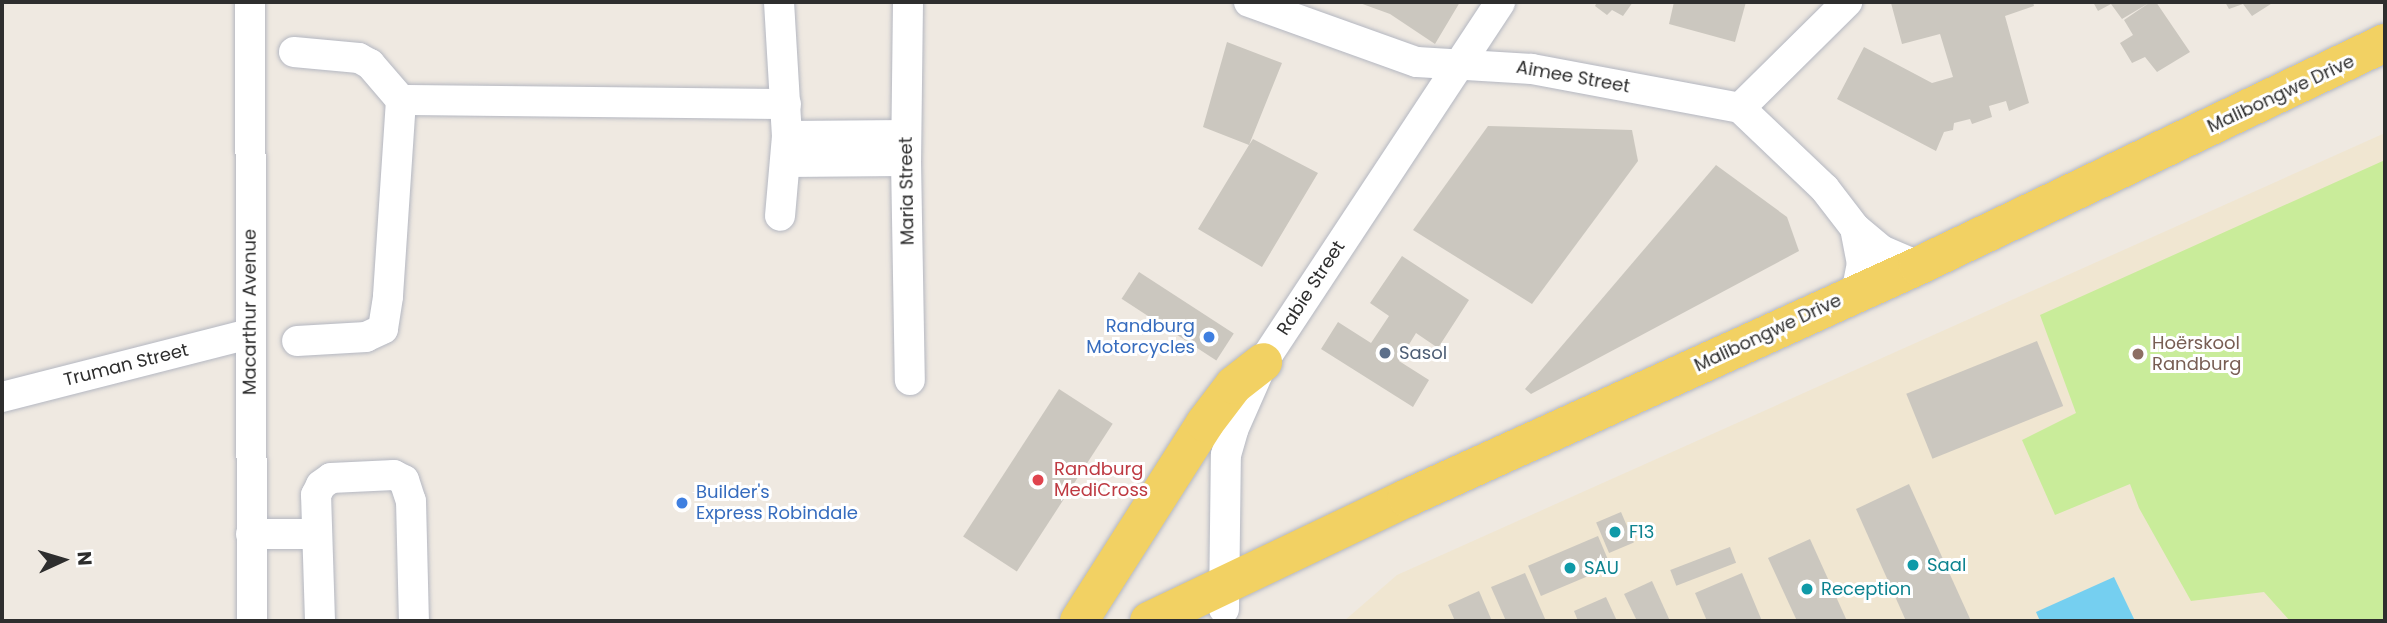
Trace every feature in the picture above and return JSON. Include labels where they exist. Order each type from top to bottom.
[{"type":"main road","name":"Malibongwe Drive","points":[[1216,605],[1406,498],[1918,266],[2385,43]]},
{"type":"main road","name":"Malibongwe Drive","points":[[1149,621],[1216,605],[1490,474],[2385,62]]},
{"type":"main road","points":[[1079,621],[1205,423],[1234,385],[1264,362]]},
{"type":"street","name":"Macarthur Avenue","points":[[250,2],[252,621]]},
{"type":"street","points":[[779,2],[787,149],[780,216]]},
{"type":"street","name":"Maria Street","points":[[908,2],[906,148],[910,380]]},
{"type":"street","name":"Aimee Street","points":[[1249,2],[1417,62],[1532,69],[1741,108]]},
{"type":"street","name":"Rabie Street","points":[[1216,605],[1226,455],[1233,430],[1264,362],[1500,2]]},
{"type":"street","points":[[1847,2],[1741,108],[1825,189],[1855,228],[1881,250],[1918,266]]},
{"type":"street","points":[[294,52],[359,58],[370,64],[401,100],[388,297],[383,329],[366,337],[296,341]]},
{"type":"street","points":[[401,100],[786,104]]},
{"type":"street","points":[[787,149],[906,148]]},
{"type":"street","points":[[1855,228],[1862,263],[1856,293]]},
{"type":"street","name":"Truman Street","points":[[2,397],[250,334]]},
{"type":"street","points":[[320,621],[316,495],[327,480],[394,475],[404,480],[411,501],[414,621]]},
{"type":"street","points":[[251,534],[317,534]]},
{"type":"shaded area","name":"Hoërskool Randburg","points":[[2385,133],[2385,621],[1344,621],[1397,575]]},
{"type":"green space","points":[[2385,160],[2385,621],[2290,621],[2264,592],[2191,601],[2139,508],[2130,484],[2055,515],[2022,440],[2076,413],[2040,315]]},
{"type":"water","points":[[2114,577],[2135,621],[2040,621],[2036,612]]},
{"type":"building","points":[[1357,2],[1460,2],[1435,44],[1390,14]]},
{"type":"building","points":[[1597,2],[1633,2],[1623,16],[1612,10],[1607,15],[1595,6]]},
{"type":"building","points":[[1674,2],[1746,2],[1735,42],[1669,24]]},
{"type":"building","points":[[2033,2],[2034,6],[2005,16],[2029,103],[2009,111],[2006,101],[1989,106],[1992,117],[1972,124],[1970,119],[1954,123],[1953,130],[1944,132],[1936,151],[1837,99],[1864,47],[1932,83],[1953,77],[1940,34],[1902,44],[1891,3]]},
{"type":"building","points":[[2093,2],[2156,2],[2190,52],[2157,72],[2145,57],[2132,63],[2120,43],[2133,35],[2124,20],[2149,3],[2122,19],[2111,4],[2098,11]]},
{"type":"building","points":[[2225,2],[2274,2],[2252,16],[2243,4],[2229,9]]},
{"type":"building","points":[[1227,42],[1282,63],[1249,145],[1203,127]]},
{"type":"building","points":[[1488,126],[1632,130],[1638,161],[1532,304],[1413,230]]},
{"type":"building","points":[[1253,139],[1318,173],[1262,267],[1198,229]]},
{"type":"building","points":[[1716,165],[1787,217],[1799,251],[1531,394],[1525,389]]},
{"type":"building","points":[[1402,256],[1469,300],[1438,348],[1416,333],[1399,361],[1429,380],[1413,407],[1321,349],[1338,322],[1371,343],[1389,316],[1370,303]]},
{"type":"building","points":[[1139,272],[1234,334],[1216,360],[1122,299]]},
{"type":"building","points":[[2037,341],[2063,406],[1932,459],[1906,394]]},
{"type":"building","name":"Randburg MediCross","points":[[1059,389],[1113,424],[1017,571],[963,537]]},
{"type":"building","name":"Saal","points":[[1909,484],[1971,621],[1906,621],[1856,509]]},
{"type":"building","name":"F13","points":[[1621,512],[1634,542],[1609,553],[1596,523]]},
{"type":"building","name":"SAU","points":[[1598,536],[1611,566],[1541,596],[1528,566]]},
{"type":"building","name":"Reception","points":[[1810,539],[1847,621],[1797,621],[1768,558]]},
{"type":"building","points":[[1730,547],[1736,563],[1676,586],[1670,570]]},
{"type":"building","points":[[1525,573],[1546,621],[1506,621],[1491,587]]},
{"type":"building","points":[[1742,573],[1762,621],[1707,621],[1695,593]]},
{"type":"building","points":[[1652,581],[1670,621],[1637,621],[1624,594]]},
{"type":"building","points":[[1479,591],[1492,621],[1455,621],[1448,605]]},
{"type":"building","points":[[1606,597],[1617,621],[1578,621],[1574,611]]},
{"type":"place","name":"Randburg Motorcycles","points":[[1209,337]]},
{"type":"place","name":"Sasol","points":[[1385,353]]},
{"type":"place","name":"Hoërskool Randburg","points":[[2138,354]]},
{"type":"place","name":"Randburg MediCross","points":[[1038,480]]},
{"type":"place","name":"Builder's Express Robindale","points":[[682,503]]},
{"type":"place","name":"F13","points":[[1615,532]]},
{"type":"place","name":"Saal","points":[[1913,565]]},
{"type":"place","name":"SAU","points":[[1570,568]]},
{"type":"place","name":"Reception","points":[[1807,589]]}]
